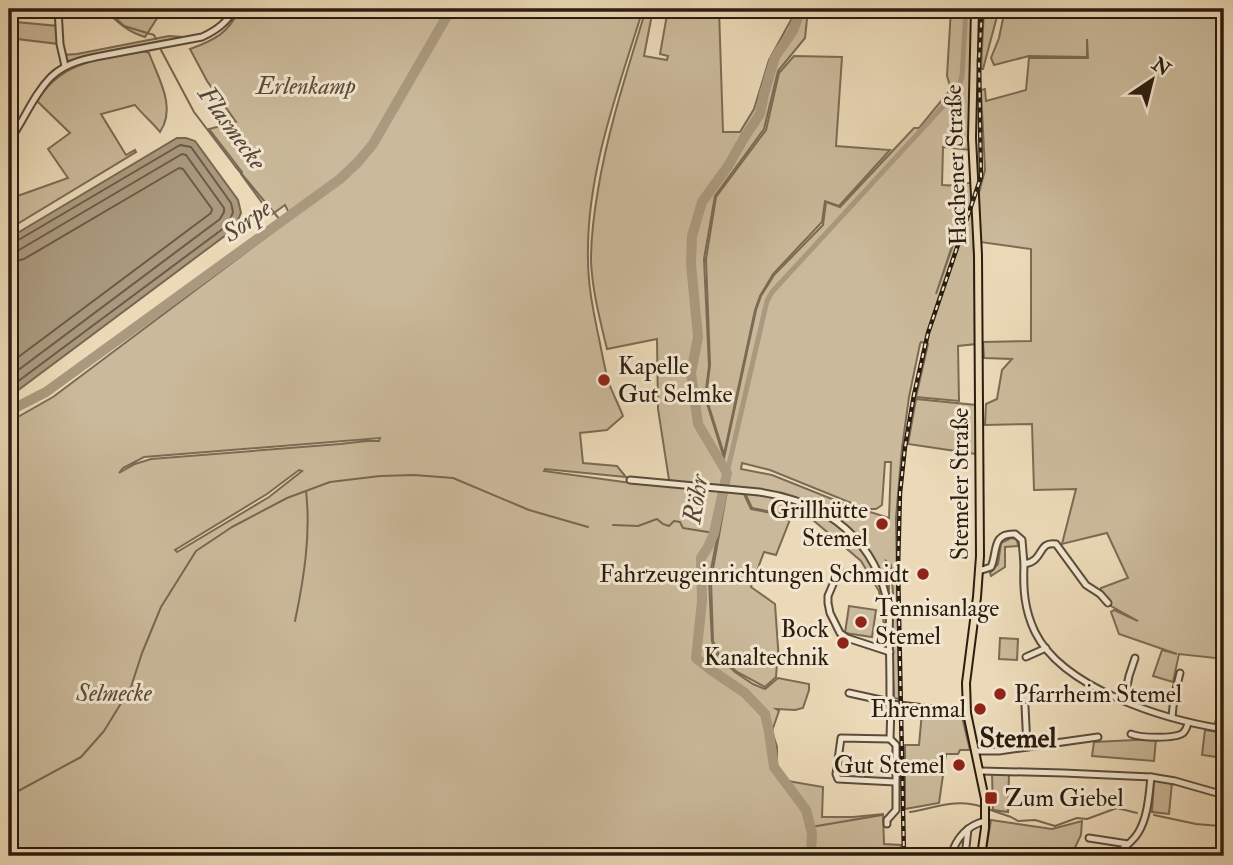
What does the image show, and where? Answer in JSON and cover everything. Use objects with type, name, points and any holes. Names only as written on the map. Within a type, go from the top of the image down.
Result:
[{"type":"main road","name":"Hachener Straße","points":[[975,9],[972,138],[979,319]]},
{"type":"main road","name":"Stemeler Straße","points":[[979,319],[979,571],[966,683],[967,713],[985,799],[981,856]]},
{"type":"street","points":[[58,9],[60,44],[65,66]]},
{"type":"street","points":[[9,141],[40,90],[52,75],[65,66],[202,37],[219,28],[234,9]]},
{"type":"street","points":[[630,480],[760,492],[791,499],[821,511],[848,530],[869,555],[880,578],[889,611],[890,739],[895,745],[896,810],[887,820],[887,824]]},
{"type":"street","points":[[979,571],[991,567],[998,540],[1008,534],[1015,534],[1022,540],[1026,606],[1036,634],[1062,666],[1089,684],[1124,701],[1188,723],[1221,728],[1219,722],[1224,714]]},
{"type":"street","points":[[1024,564],[1032,563],[1038,558],[1045,546],[1056,544],[1086,585],[1108,603]]},
{"type":"street","points":[[839,570],[828,596],[828,603],[830,614],[840,633],[847,638],[890,652]]},
{"type":"street","points":[[1026,657],[1046,648]]},
{"type":"street","points":[[1124,701],[1135,658]]},
{"type":"street","points":[[1172,717],[1180,673]]},
{"type":"street","points":[[849,693],[891,703],[967,713]]},
{"type":"street","points":[[1025,706],[1027,747]]},
{"type":"street","points":[[1131,734],[1139,737],[1178,735],[1186,730],[1188,723]]},
{"type":"street","points":[[975,751],[999,751],[1098,737]]},
{"type":"street","points":[[890,739],[841,738],[836,774],[838,779],[895,782]]},
{"type":"street","points":[[981,771],[1151,777],[1224,795]]},
{"type":"street","points":[[1113,856],[1139,833],[1151,777]]},
{"type":"street","points":[[951,856],[959,838],[968,829],[985,821]]},
{"type":"street","points":[[965,856],[968,829]]},
{"type":"street","points":[[1089,838],[1128,844]]},
{"type":"green space","points":[[9,9],[12,9],[16,22],[58,26],[59,44],[9,38]]},
{"type":"green space","points":[[103,9],[163,9],[145,37],[127,29]]},
{"type":"green space","name":"Erlenkamp","points":[[240,9],[450,9],[372,143],[356,162],[339,178],[289,213],[285,205],[271,215],[209,129],[236,122],[207,81],[190,49],[220,35]]},
{"type":"green space","points":[[453,9],[643,9],[605,132],[592,195],[589,227],[588,269],[593,306],[608,380],[623,416],[607,430],[580,433],[583,463],[617,466],[626,477],[544,471],[631,483],[726,491],[709,580],[712,641],[716,654],[735,672],[765,689],[778,678],[809,684],[803,708],[776,709],[779,711],[772,731],[777,747],[777,765],[788,781],[823,787],[822,817],[883,814],[884,844],[901,845],[900,856],[9,856],[9,422],[53,397],[341,181],[374,144]],"holes":[[[380,438],[379,441],[151,459],[119,473],[144,457]],[[299,470],[302,471],[269,497],[177,552],[175,550],[267,494]]]},
{"type":"green space","points":[[646,9],[653,9],[644,56],[667,60],[668,56],[660,54],[668,9],[719,9],[723,132],[740,132],[754,109],[769,60],[797,9],[808,9],[805,38],[778,71],[764,129],[715,196],[704,259],[709,366],[705,397],[724,458],[761,296],[774,275],[823,225],[826,202],[840,207],[914,128],[919,128],[951,89],[947,76],[951,9],[972,9],[970,150],[943,147],[942,185],[961,186],[964,210],[936,294],[965,210],[962,183],[971,183],[976,344],[958,346],[959,401],[916,397],[928,344],[920,344],[909,397],[896,518],[899,699],[894,698],[891,565],[886,561],[889,586],[886,638],[879,591],[861,561],[813,520],[752,508],[745,493],[669,480],[658,409],[657,339],[607,349],[593,282],[593,225],[607,144]],"holes":[[[885,462],[891,462],[889,518],[842,503],[772,475],[741,469],[742,463],[770,470],[866,509],[876,509],[882,505]]]},
{"type":"green space","points":[[984,9],[999,9],[981,69]]},
{"type":"green space","points":[[1005,9],[1224,9],[1224,659],[1179,654],[1173,682],[1153,676],[1162,650],[1177,654],[1119,634],[1111,612],[1114,610],[1138,621],[1111,606],[1100,593],[1101,588],[1128,578],[1107,533],[1062,544],[1076,489],[1034,490],[1032,424],[985,425],[986,404],[997,399],[1002,370],[1012,359],[984,358],[983,342],[1031,341],[1031,249],[980,242],[979,193],[985,170],[981,90],[985,89],[986,101],[1026,90],[1029,58],[1088,58],[1087,39],[1087,57],[1029,56],[994,65],[991,58],[999,38]]},
{"type":"green space","points":[[169,36],[183,37],[84,56],[71,61],[66,60],[63,55],[77,54]]},
{"type":"green space","points":[[144,51],[149,53],[164,92],[167,113],[160,132],[135,105],[101,114],[126,155],[135,150],[136,152],[9,229],[9,199],[68,178],[48,149],[70,133],[37,101],[47,87],[58,77],[84,64]]},
{"type":"green space","points":[[794,56],[842,57],[836,146],[890,150],[839,206],[825,201],[822,222],[773,274],[760,296],[724,454],[706,397],[710,365],[706,259],[716,197],[766,130],[779,73]]},
{"type":"green space","points":[[916,399],[976,405],[976,454],[908,444]]},
{"type":"green space","points":[[727,491],[744,494],[751,509],[791,517],[776,555],[764,552],[751,587],[775,604],[779,662],[776,677],[765,687],[737,672],[719,655],[713,641],[711,580]]},
{"type":"green space","points":[[1011,538],[1017,539],[1018,546],[1005,547],[1005,567],[991,576],[990,573],[998,564],[1001,543]]},
{"type":"green space","name":"Tennisanlage Stemel","points":[[849,606],[876,610],[872,637],[845,633]]},
{"type":"green space","points":[[1000,638],[1018,639],[1017,660],[999,659]]},
{"type":"green space","points":[[922,712],[962,717],[970,750],[946,754],[939,803],[905,809],[905,745],[919,745]]},
{"type":"green space","points":[[1205,730],[1224,733],[1224,758],[1202,755]]},
{"type":"green space","points":[[1156,739],[1154,761],[1092,756],[1094,742]]},
{"type":"green space","points":[[992,773],[1009,773],[1008,812],[993,810]]},
{"type":"green space","points":[[1154,780],[1172,782],[1169,814],[1152,812]]},
{"type":"green space","points":[[991,820],[1052,829],[1082,821],[1081,835],[1071,856],[985,856]]},
{"type":"water","points":[[177,138],[195,141],[238,200],[241,213],[234,229],[9,397],[9,238]]},
{"type":"waterway","name":"Flasmecke","points":[[106,9],[124,26],[154,35],[156,39]]},
{"type":"waterway","name":"Sorpe","points":[[9,411],[46,392],[340,179],[373,144],[451,9]]},
{"type":"waterway","name":"Röhr","points":[[801,9],[793,31],[775,57],[760,114],[702,202],[692,236],[691,264],[698,337],[691,373],[698,424],[727,473],[714,533],[701,558],[702,601],[696,658],[745,693],[765,714],[774,767],[806,810],[812,833],[811,856]]},
{"type":"waterway","points":[[727,473],[767,301],[772,292],[958,90],[962,76],[966,9]]},
{"type":"waterway","name":"Flasmecke","points":[[161,50],[194,112],[281,221]]},
{"type":"waterway","name":"Selmecke","points":[[9,796],[81,757],[104,731],[131,687],[161,607],[196,551],[232,527],[287,498],[330,482],[380,476],[453,478],[529,510],[588,527]]},
{"type":"waterway","points":[[295,621],[306,556],[306,491]]},
{"type":"waterway","name":"Selmecke","points":[[613,525],[638,526],[657,519],[669,526],[674,521],[680,522],[683,528],[714,533]]},
{"type":"waterway","points":[[910,812],[964,803],[982,807]]},
{"type":"waterway","points":[[988,809],[1018,821],[1035,820],[1055,826],[1077,818],[1087,819],[1117,808],[1137,813]]},
{"type":"waterway","points":[[811,827],[882,815]]},
{"type":"waterway","points":[[1154,815],[1220,826]]},
{"type":"waterway","points":[[1220,827],[1219,840],[1224,853]]},
{"type":"railway","points":[[904,856],[898,567],[900,493],[914,395],[928,333],[981,177],[979,61],[982,9]]},
{"type":"place","name":"Kapelle Gut Selmke","points":[[604,380]]},
{"type":"place","name":"Grillhütte Stemel","points":[[882,524]]},
{"type":"place","name":"Fahrzeugeinrichtungen Schmidt","points":[[923,574]]},
{"type":"place","name":"Tennisanlage Stemel","points":[[861,622]]},
{"type":"place","name":"Bock Kanaltechnik","points":[[843,643]]},
{"type":"place","name":"Pfarrheim Stemel","points":[[1000,694]]},
{"type":"place","name":"Ehrenmal","points":[[980,709]]},
{"type":"place","name":"Gut Stemel","points":[[959,765]]},
{"type":"place","name":"Zum Giebel","points":[[991,798]]},
{"type":"district","name":"Stemel","points":[[1018,738]]}]
